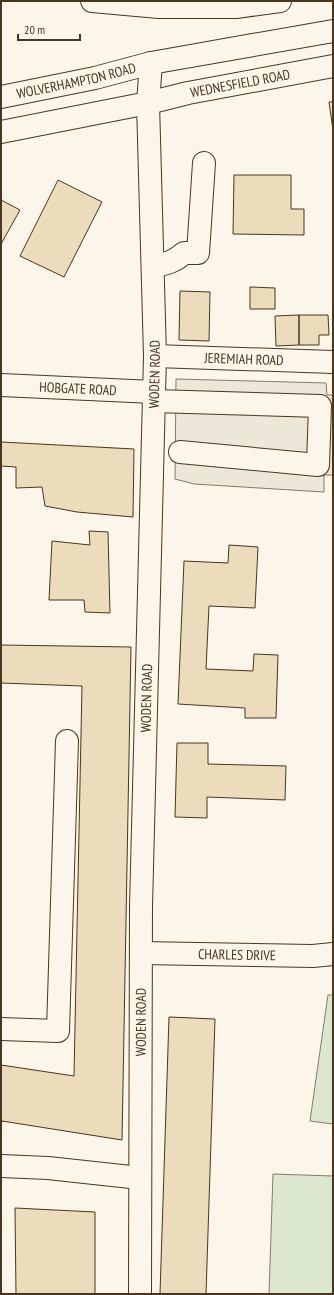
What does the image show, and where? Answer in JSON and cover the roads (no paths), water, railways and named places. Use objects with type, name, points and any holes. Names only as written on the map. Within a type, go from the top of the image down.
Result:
[{"type":"street","points":[[92,1],[159,8],[280,1]]},
{"type":"street","points":[[152,63],[333,31]]},
{"type":"street","name":"WOLVERHAMPTON ROAD","points":[[1,98],[95,78],[152,63]]},
{"type":"street","name":"WODEN ROAD","points":[[140,1294],[140,953],[155,356],[148,103],[152,63]]},
{"type":"street","name":"WEDNESFIELD ROAD","points":[[148,103],[188,93],[333,66]]},
{"type":"street","points":[[1,132],[148,103]]},
{"type":"street","points":[[152,266],[176,260],[184,253],[198,253],[204,163]]},
{"type":"street","name":"JEREMIAH ROAD","points":[[155,356],[333,362]]},
{"type":"street","name":"HOBGATE ROAD","points":[[1,385],[154,397],[320,406],[318,465],[180,452]]},
{"type":"street","points":[[1,1029],[58,1031],[67,741]]},
{"type":"street","name":"CHARLES DRIVE","points":[[140,953],[313,956],[333,954]]},
{"type":"street","points":[[1,1166],[48,1168],[140,1178]]}]
